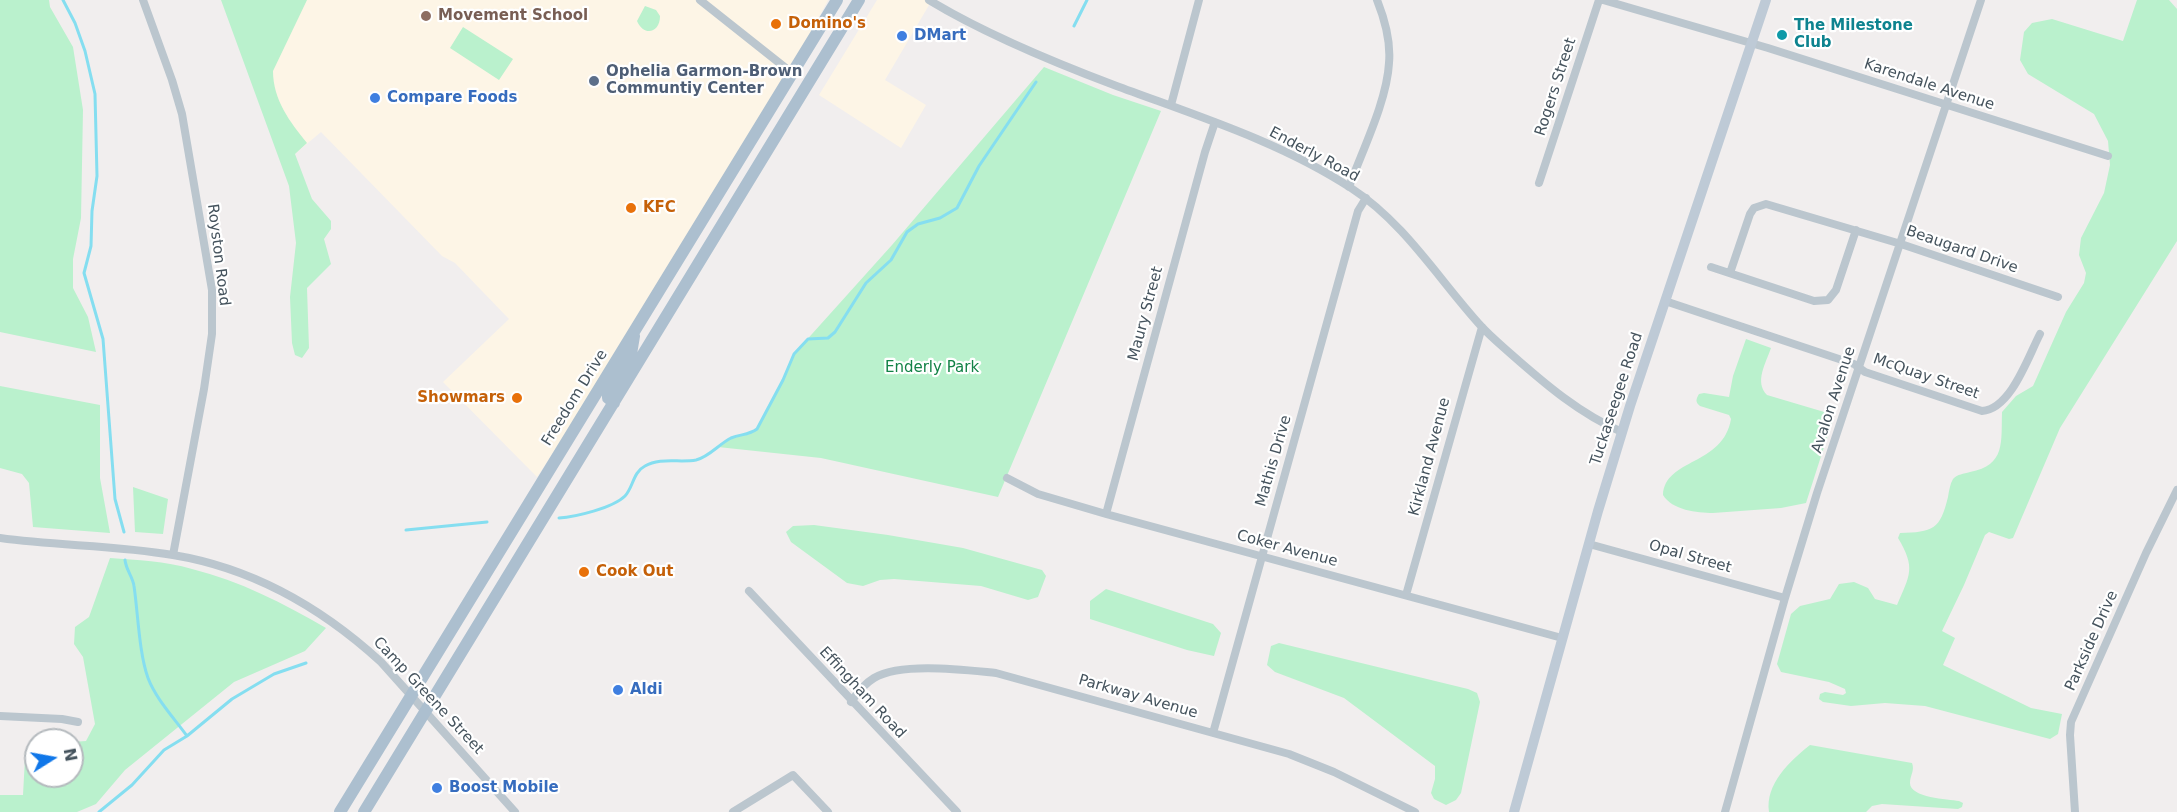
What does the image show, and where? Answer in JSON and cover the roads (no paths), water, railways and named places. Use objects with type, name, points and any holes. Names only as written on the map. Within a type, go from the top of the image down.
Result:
[{"type":"main road","name":"Freedom Drive","points":[[340,812],[837,0]]},
{"type":"main road","points":[[364,812],[859,0]]},
{"type":"main road","name":"Tuckaseegee Road","points":[[1514,812],[1622,432],[1766,0]]},
{"type":"main road","points":[[753,175],[761,147],[798,88],[792,73]]},
{"type":"main road","points":[[614,403],[608,398],[608,392],[631,354],[635,329]]},
{"type":"street","name":"Royston Road","points":[[143,0],[182,114],[212,290],[212,334],[174,555]]},
{"type":"street","points":[[700,0],[792,73]]},
{"type":"street","name":"Enderly Road","points":[[929,0],[967,23],[1113,84],[1215,122],[1286,153],[1349,187],[1366,198],[1407,238],[1482,327],[1534,375],[1568,402],[1622,432]]},
{"type":"street","points":[[1171,105],[1199,0]]},
{"type":"street","points":[[1349,187],[1378,109],[1389,64],[1388,34],[1377,0]]},
{"type":"street","name":"Rogers Street","points":[[1539,183],[1599,0]]},
{"type":"street","name":"Karendale Avenue","points":[[1603,0],[1752,43],[2108,156]]},
{"type":"street","name":"Avalon Avenue","points":[[1725,812],[1817,493],[1981,0]]},
{"type":"street","name":"Maury Street","points":[[1106,514],[1215,122]]},
{"type":"street","name":"Mathis Drive","points":[[1214,733],[1358,211],[1366,198]]},
{"type":"street","name":"Beaugard Drive","points":[[1730,273],[1750,214],[1759,205],[1774,205],[1901,244],[2058,297]]},
{"type":"street","points":[[1712,267],[1814,301],[1827,300],[1836,290],[1856,231]]},
{"type":"street","name":"McQuay Street","points":[[1665,301],[1854,364],[1865,372],[1982,411],[1991,410],[2001,404],[2009,394],[2040,334]]},
{"type":"street","name":"Kirkland Avenue","points":[[1406,595],[1482,327]]},
{"type":"street","name":"Coker Avenue","points":[[1006,478],[1038,494],[1106,514],[1562,638]]},
{"type":"street","name":"Parkside Drive","points":[[2074,812],[2071,722],[2146,553],[2177,490]]},
{"type":"street","name":"Camp Greene Street","points":[[0,538],[174,555],[235,571],[266,583],[307,605],[359,643],[392,674],[515,812]]},
{"type":"street","name":"Opal Street","points":[[1589,544],[1785,598]]},
{"type":"street","name":"Effingham Road","points":[[749,591],[957,812]]},
{"type":"street","name":"Parkway Avenue","points":[[851,702],[861,688],[881,675],[906,670],[952,668],[1017,677],[1312,762],[1414,812]]},
{"type":"street","points":[[0,716],[78,722]]},
{"type":"street","points":[[733,812],[793,776],[828,812]]},
{"type":"waterway","points":[[63,0],[75,23],[85,51],[95,94],[97,176],[92,211],[91,246],[84,273],[103,339],[115,499],[124,532]]},
{"type":"waterway","points":[[1074,26],[1087,0]]},
{"type":"waterway","points":[[559,518],[594,511],[619,500],[628,493],[638,472],[651,463],[696,460],[731,438],[757,429],[794,354],[808,339],[828,338],[835,332],[866,283],[891,260],[907,232],[918,224],[940,218],[957,208],[979,166],[1036,82]]},
{"type":"waterway","points":[[406,530],[487,522]]},
{"type":"waterway","points":[[125,560],[133,583],[148,678],[160,701],[187,736]]},
{"type":"waterway","points":[[99,812],[132,785],[164,750],[187,736],[232,699],[274,674],[306,663]]},
{"type":"place","name":"Movement School","points":[[426,16]]},
{"type":"place","name":"Domino's","points":[[776,24]]},
{"type":"place","name":"The Milestone Club","points":[[1782,35]]},
{"type":"place","name":"DMart","points":[[902,36]]},
{"type":"place","name":"Ophelia Garmon-Brown Communtiy Center","points":[[594,81]]},
{"type":"place","name":"Compare Foods","points":[[375,98]]},
{"type":"place","name":"KFC","points":[[631,208]]},
{"type":"place","name":"Showmars","points":[[517,398]]},
{"type":"place","name":"Cook Out","points":[[584,572]]},
{"type":"place","name":"Aldi","points":[[618,690]]},
{"type":"place","name":"Boost Mobile","points":[[437,788]]},
{"type":"park label","name":"Enderly Park","points":[[932,368]]}]
